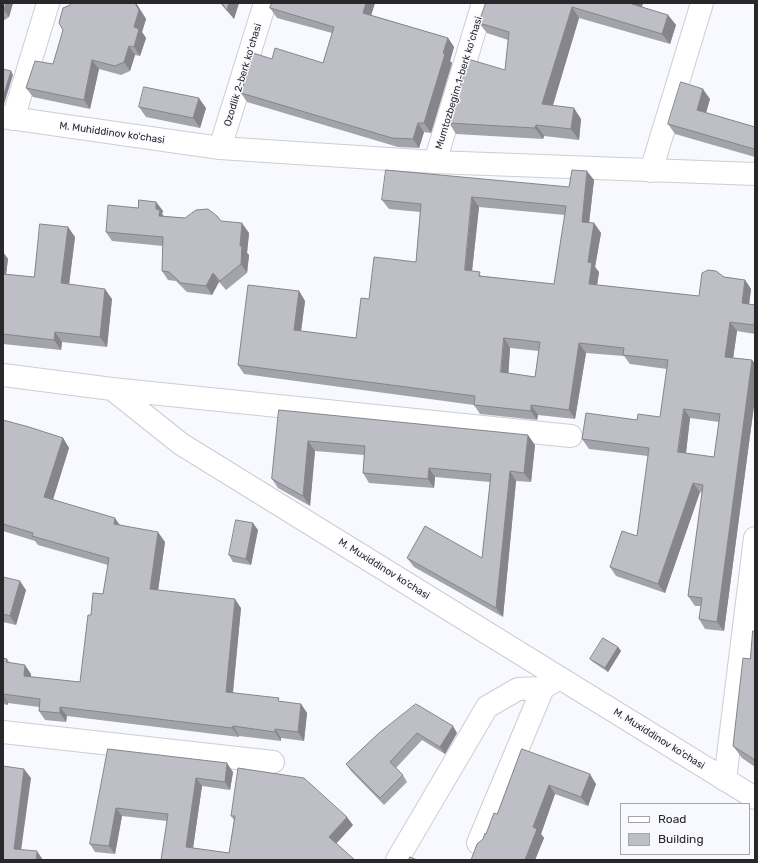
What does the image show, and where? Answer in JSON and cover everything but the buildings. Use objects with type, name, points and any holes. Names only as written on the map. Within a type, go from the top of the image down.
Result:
[{"type":"street","points":[[8,118],[48,3]]},
{"type":"street","name":"Ozodlik 2-berk koʻchasi","points":[[220,148],[265,3]]},
{"type":"street","name":"Mumtozbegim 1-berk koʻchasi","points":[[435,162],[483,3]]},
{"type":"street","points":[[651,171],[702,3]]},
{"type":"street","name":"M. Muhiddinov ko'chasi","points":[[8,118],[220,148],[435,162],[755,174]]},
{"type":"street","name":"M. Muxiddinov ko'chasi","points":[[3,374],[112,390],[181,444],[551,683],[755,798]]},
{"type":"street","points":[[112,390],[571,436]]},
{"type":"street","points":[[725,780],[755,538]]},
{"type":"street","points":[[478,843],[551,683]]},
{"type":"street","points":[[397,860],[488,707],[518,690],[551,683]]},
{"type":"street","points":[[3,732],[273,762]]}]
